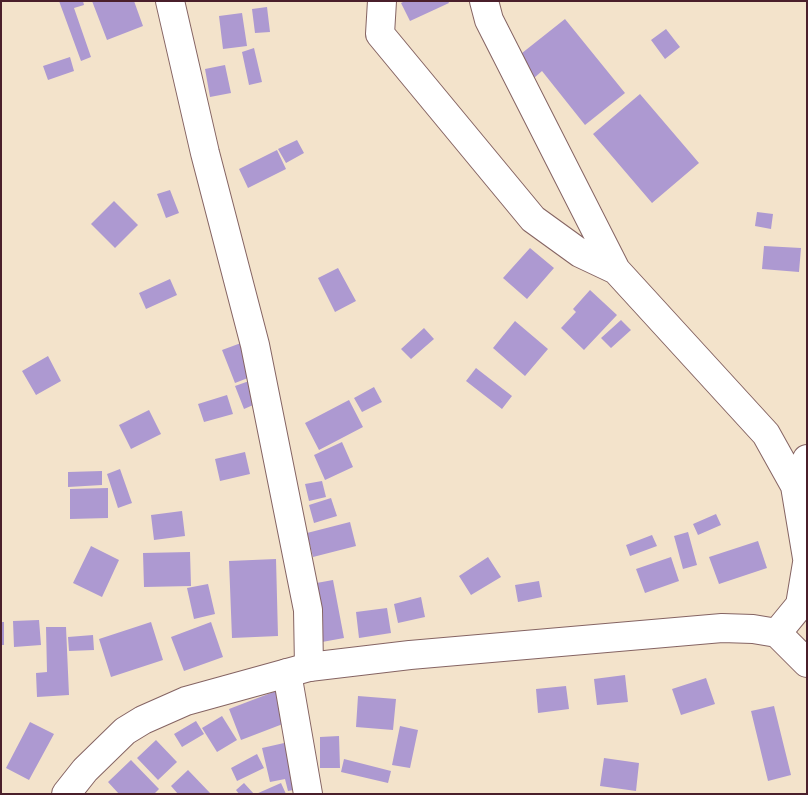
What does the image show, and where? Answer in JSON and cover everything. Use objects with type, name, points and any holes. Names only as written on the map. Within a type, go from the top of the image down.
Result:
[{"type":"street","points":[[170,1],[205,153],[255,345],[308,610],[298,670],[308,794]]},
{"type":"street","points":[[382,1],[380,34],[533,219],[580,254],[616,270]]},
{"type":"street","points":[[484,1],[489,20],[616,270],[766,434],[795,486],[807,558]]},
{"type":"street","points":[[795,486],[807,459]]},
{"type":"street","points":[[777,632],[800,605],[807,563]]},
{"type":"street","points":[[66,794],[85,770],[125,731],[144,720],[186,701],[298,670],[410,655],[722,628],[743,628],[777,632],[807,663]]},
{"type":"building","points":[[59,1],[83,1],[84,5],[74,8],[91,57],[81,61]]},
{"type":"building","points":[[92,1],[134,1],[143,26],[107,40]]},
{"type":"building","points":[[405,1],[448,1],[449,3],[410,21],[401,3]]},
{"type":"building","points":[[267,7],[270,32],[255,33],[252,9]]},
{"type":"building","points":[[242,13],[247,46],[223,49],[219,16]]},
{"type":"building","points":[[565,19],[625,93],[585,125],[542,71],[534,78],[517,57]]},
{"type":"building","points":[[666,29],[680,47],[665,59],[651,40]]},
{"type":"building","points":[[254,48],[262,82],[249,85],[242,52]]},
{"type":"building","points":[[70,57],[74,71],[48,80],[43,66]]},
{"type":"building","points":[[225,65],[231,93],[210,97],[205,69]]},
{"type":"building","points":[[640,94],[699,163],[652,203],[593,134]]},
{"type":"building","points":[[297,140],[304,153],[286,163],[278,149]]},
{"type":"building","points":[[277,150],[286,169],[248,188],[239,169]]},
{"type":"building","points":[[170,190],[179,213],[166,218],[157,194]]},
{"type":"building","points":[[114,201],[138,225],[115,248],[91,224]]},
{"type":"building","points":[[757,212],[773,214],[771,229],[755,226]]},
{"type":"building","points":[[764,246],[801,248],[799,272],[762,269]]},
{"type":"building","points":[[530,248],[554,268],[527,299],[503,278]]},
{"type":"building","points":[[338,268],[356,301],[335,312],[318,278]]},
{"type":"building","points":[[170,279],[177,295],[146,309],[139,293]]},
{"type":"building","points":[[590,290],[617,315],[584,350],[561,328],[576,312],[573,309]]},
{"type":"building","points":[[621,320],[631,330],[611,348],[601,338]]},
{"type":"building","points":[[515,321],[548,349],[525,376],[493,348]]},
{"type":"building","points":[[424,328],[434,339],[411,359],[401,349]]},
{"type":"building","points":[[241,343],[253,376],[235,383],[222,350]]},
{"type":"building","points":[[48,356],[61,381],[36,395],[22,371]]},
{"type":"building","points":[[476,368],[512,396],[502,409],[466,381]]},
{"type":"building","points":[[252,380],[260,402],[244,409],[235,386]]},
{"type":"building","points":[[374,387],[382,402],[362,412],[354,398]]},
{"type":"building","points":[[227,395],[233,414],[204,422],[198,404]]},
{"type":"building","points":[[349,400],[363,427],[319,450],[305,423]]},
{"type":"building","points":[[149,410],[161,434],[131,449],[119,425]]},
{"type":"building","points":[[342,442],[353,467],[325,480],[314,455]]},
{"type":"building","points":[[245,452],[250,474],[220,481],[215,459]]},
{"type":"building","points":[[120,469],[132,503],[118,508],[107,474]]},
{"type":"building","points":[[102,471],[102,485],[68,487],[68,472]]},
{"type":"building","points":[[322,481],[326,497],[309,501],[305,484]]},
{"type":"building","points":[[108,488],[108,518],[70,519],[70,489]]},
{"type":"building","points":[[331,498],[337,516],[314,523],[309,505]]},
{"type":"building","points":[[182,511],[185,536],[154,540],[151,515]]},
{"type":"building","points":[[716,514],[721,525],[698,535],[693,524]]},
{"type":"building","points":[[350,522],[356,546],[313,557],[307,533]]},
{"type":"building","points":[[688,532],[697,565],[683,569],[674,536]]},
{"type":"building","points":[[652,535],[657,546],[630,556],[626,545]]},
{"type":"building","points":[[758,541],[767,568],[719,584],[709,557]]},
{"type":"building","points":[[91,546],[119,560],[102,597],[73,583]]},
{"type":"building","points":[[190,552],[191,586],[144,587],[143,553]]},
{"type":"building","points":[[488,557],[501,577],[471,595],[459,576]]},
{"type":"building","points":[[671,557],[679,581],[645,593],[636,569]]},
{"type":"building","points":[[276,559],[278,636],[232,638],[229,561]]},
{"type":"building","points":[[333,580],[344,638],[322,642],[311,584]]},
{"type":"building","points":[[539,581],[542,597],[518,602],[515,585]]},
{"type":"building","points":[[208,584],[215,614],[194,619],[187,588]]},
{"type":"building","points":[[421,597],[425,617],[398,623],[394,604]]},
{"type":"building","points":[[387,608],[391,633],[359,638],[356,612]]},
{"type":"building","points":[[39,620],[41,645],[14,647],[13,621]]},
{"type":"building","points":[[1,622],[4,622],[4,645],[1,645]]},
{"type":"building","points":[[151,622],[163,660],[111,677],[99,639]]},
{"type":"building","points":[[211,622],[223,657],[184,671],[171,637]]},
{"type":"building","points":[[46,627],[66,627],[69,695],[37,697],[36,673],[47,672]]},
{"type":"building","points":[[93,635],[94,650],[69,651],[68,637]]},
{"type":"building","points":[[625,675],[628,702],[597,705],[594,679]]},
{"type":"building","points":[[706,678],[715,704],[681,715],[672,689]]},
{"type":"building","points":[[566,686],[569,709],[538,713],[536,689]]},
{"type":"building","points":[[276,691],[288,722],[241,740],[229,709]]},
{"type":"building","points":[[358,696],[396,699],[393,730],[356,727]]},
{"type":"building","points":[[774,706],[791,775],[768,781],[751,711]]},
{"type":"building","points":[[222,716],[237,740],[217,752],[202,728]]},
{"type":"building","points":[[196,721],[204,734],[182,747],[174,734]]},
{"type":"building","points":[[30,722],[54,734],[29,780],[6,768]]},
{"type":"building","points":[[400,726],[418,730],[410,768],[392,765]]},
{"type":"building","points":[[339,736],[340,768],[320,768],[320,737]]},
{"type":"building","points":[[156,740],[177,762],[158,780],[137,758]]},
{"type":"building","points":[[293,741],[304,788],[288,791],[285,779],[270,782],[262,748]]},
{"type":"building","points":[[257,754],[264,768],[237,781],[231,768]]},
{"type":"building","points":[[604,758],[639,763],[636,791],[600,786]]},
{"type":"building","points":[[344,759],[391,771],[388,783],[341,772]]},
{"type":"building","points":[[131,760],[159,789],[154,794],[119,794],[108,782]]},
{"type":"building","points":[[188,770],[211,794],[178,794],[171,786]]},
{"type":"building","points":[[244,783],[254,794],[239,794],[236,790]]},
{"type":"building","points":[[281,783],[286,794],[256,794]]}]
